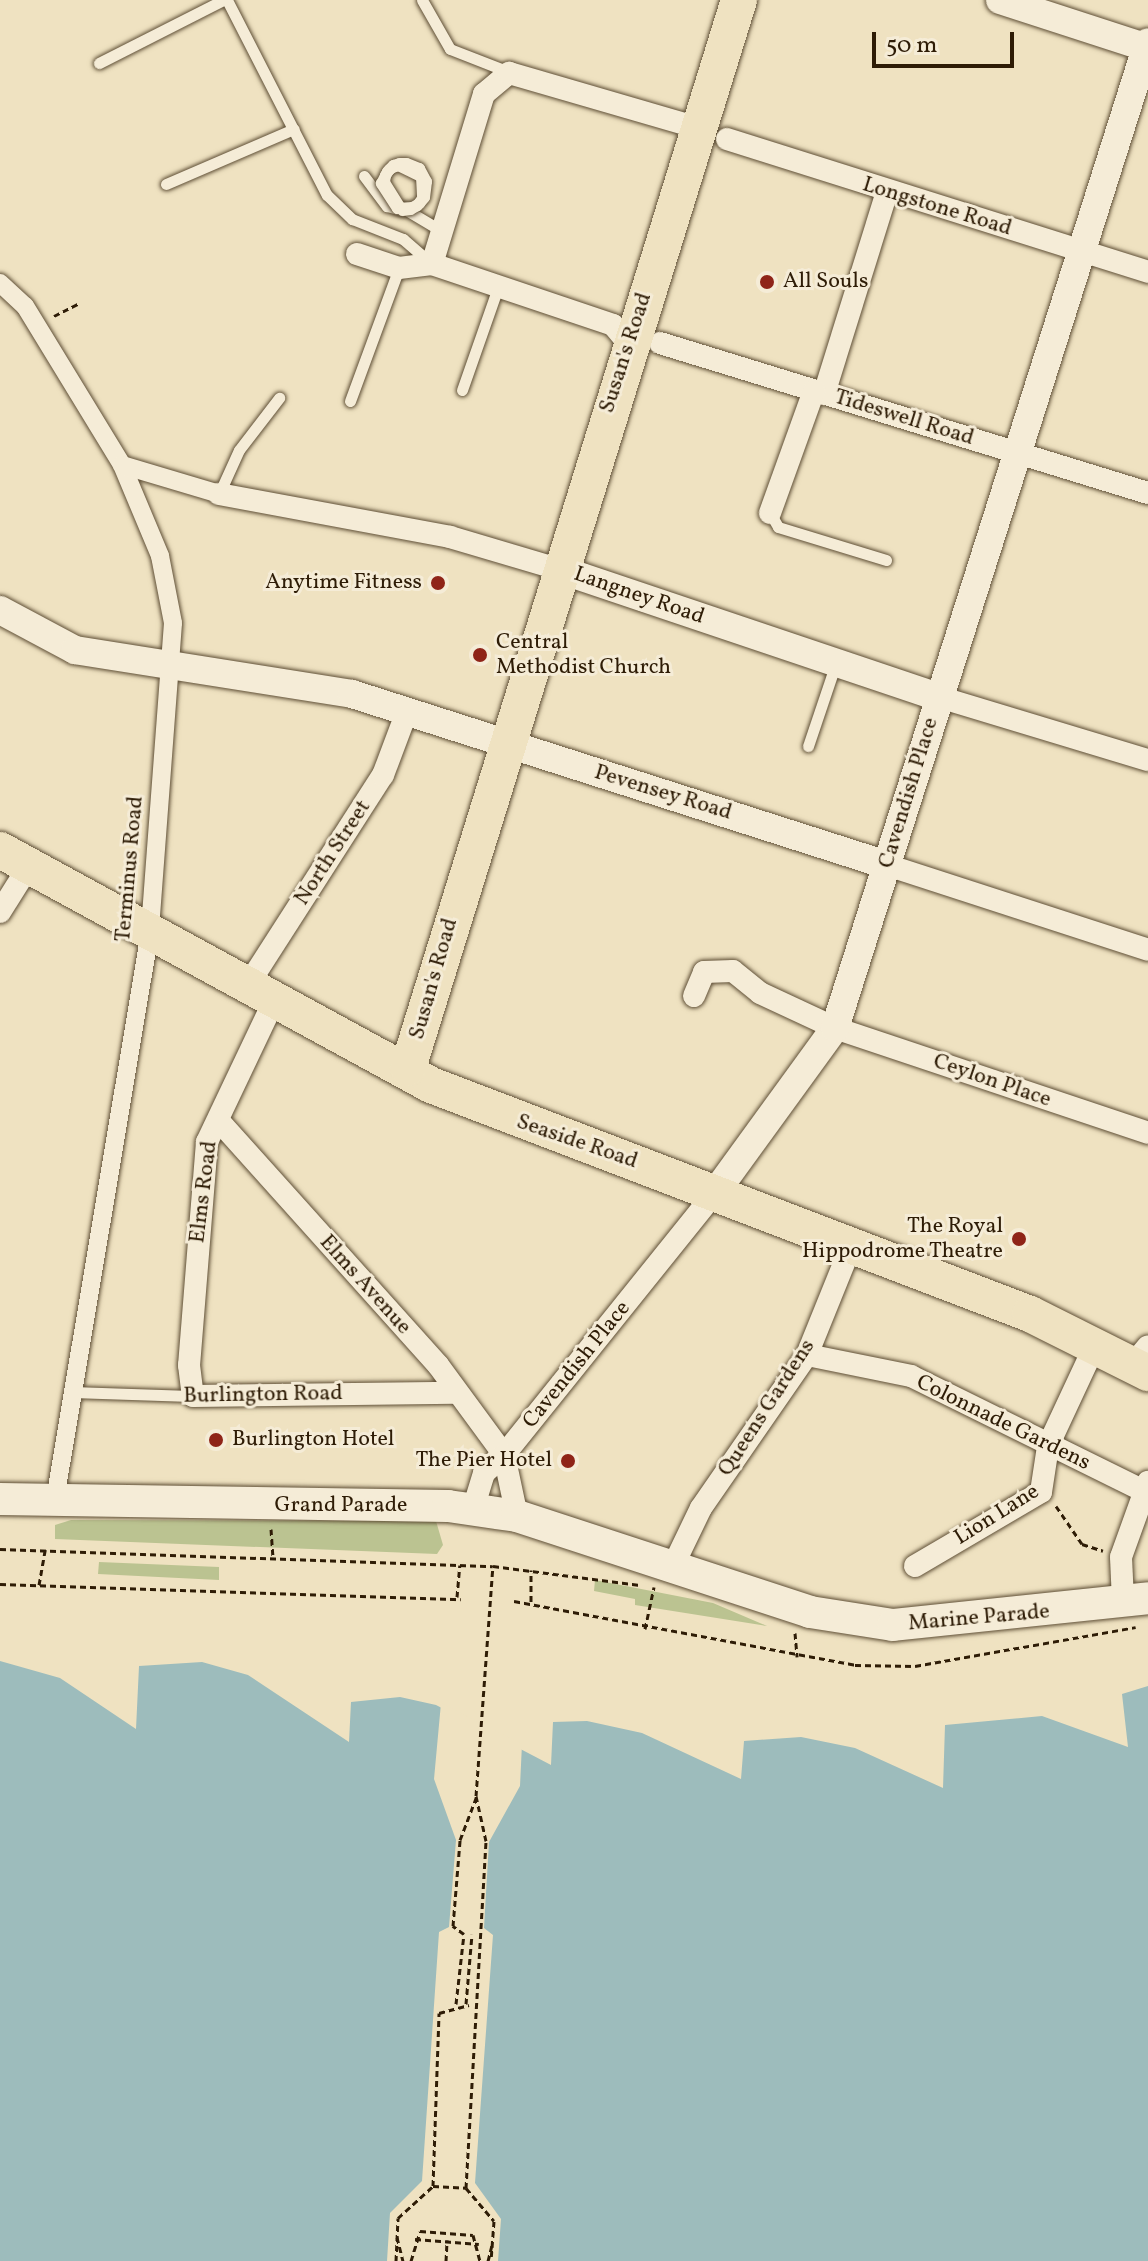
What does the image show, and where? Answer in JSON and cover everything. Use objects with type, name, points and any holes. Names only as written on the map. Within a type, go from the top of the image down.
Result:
[{"type":"main road","name":"Susan's Road","points":[[408,1068],[508,747],[516,708],[558,569],[644,344],[713,134],[739,0]]},
{"type":"main road","name":"Seaside Road","points":[[14,858],[260,996],[527,1127],[715,1193],[1095,1345],[1143,1361]]},
{"type":"main road","name":"Grand Parade","points":[[0,1499],[473,1509],[517,1516],[665,1580]]},
{"type":"main road","name":"Marine Parade","points":[[665,1580],[810,1612],[893,1625],[1136,1600]]},
{"type":"street","points":[[1000,0],[1147,46]]},
{"type":"street","name":"Cavendish Place","points":[[473,1509],[484,1473],[504,1455],[715,1193],[835,1028],[1147,46]]},
{"type":"street","name":"Longstone Road","points":[[509,73],[522,71],[887,192],[1148,272]]},
{"type":"street","points":[[432,264],[484,94],[509,73]]},
{"type":"street","points":[[770,513],[819,392],[887,192]]},
{"type":"street","name":"Tideswell Road","points":[[357,254],[399,268],[432,264],[497,290],[613,325],[644,344],[819,392],[1148,493]]},
{"type":"street","name":"Terminus Road","points":[[0,283],[37,325],[122,465],[160,556],[173,623],[150,932],[70,1392],[55,1500]]},
{"type":"street","name":"Langney Road","points":[[122,465],[219,494],[450,537],[558,569],[939,697],[1148,760]]},
{"type":"street","name":"Pevensey Road","points":[[0,610],[75,650],[171,670],[306,683],[407,711],[508,747],[1148,950]]},
{"type":"street","points":[[459,727],[488,726],[516,708]]},
{"type":"street","name":"North Street","points":[[260,996],[383,775],[407,711]]},
{"type":"street","points":[[0,912],[14,858]]},
{"type":"street","name":"Ceylon Place","points":[[694,996],[704,972],[716,966],[835,1028],[1148,1133]]},
{"type":"street","name":"Elms Road","points":[[193,1396],[205,1151],[219,1121],[260,996]]},
{"type":"street","name":"Elms Avenue","points":[[219,1121],[455,1393],[504,1455]]},
{"type":"street","name":"Queens Gardens","points":[[665,1580],[701,1508],[807,1355],[851,1246]]},
{"type":"street","name":"Lion Lane","points":[[915,1566],[1041,1492],[1048,1446],[1095,1345]]},
{"type":"street","name":"Colonnade Gardens","points":[[807,1355],[911,1376],[1048,1446],[1147,1489]]},
{"type":"street","name":"Burlington Road","points":[[193,1396],[277,1389],[455,1393]]},
{"type":"street","points":[[504,1455],[517,1516]]},
{"type":"street","points":[[1136,1600],[1121,1557],[1141,1522],[1147,1489]]},
{"type":"lane","points":[[99,63],[225,0],[327,195],[352,219],[403,239],[432,264]]},
{"type":"lane","points":[[422,0],[438,31],[463,59],[509,73]]},
{"type":"lane","points":[[166,184],[294,129]]},
{"type":"lane","points":[[364,176],[387,206],[402,210],[410,209],[417,205],[422,198],[421,176],[403,165],[392,167],[387,171],[383,176],[381,190],[390,204],[397,208],[412,207],[419,203],[424,197],[426,189],[419,168],[399,163],[393,165],[389,169],[385,175],[387,196],[399,206],[440,230]]},
{"type":"lane","points":[[350,401],[399,268]]},
{"type":"lane","points":[[462,390],[497,290]]},
{"type":"lane","points":[[219,494],[239,450],[279,398]]},
{"type":"lane","points":[[770,513],[778,527],[886,560]]},
{"type":"lane","points":[[808,746],[836,663]]},
{"type":"lane","name":"Burlington Road","points":[[70,1392],[193,1396]]},
{"type":"path","points":[[37,325],[80,303]]},
{"type":"path","points":[[1041,1492],[1082,1544],[1121,1557]]},
{"type":"path","points":[[271,1525],[273,1558]]},
{"type":"path","points":[[0,1549],[493,1566],[665,1580],[645,1629]]},
{"type":"path","points":[[39,1585],[45,1550]]},
{"type":"path","points":[[0,1584],[459,1599],[460,1565]]},
{"type":"path","points":[[475,1934],[464,1934],[453,1926],[460,1840],[476,1796],[493,1566]]},
{"type":"path","points":[[531,1570],[531,1602]]},
{"type":"path","points":[[514,1601],[583,1614]]},
{"type":"path","points":[[785,1627],[795,1632],[797,1657]]},
{"type":"path","points":[[476,1796],[486,1841],[468,2005],[478,2018],[466,2188],[494,2221],[489,2261]]},
{"type":"path","points":[[456,2004],[464,1934]]},
{"type":"path","points":[[396,2261],[398,2218],[433,2186],[439,2013],[456,2004],[468,2005]]},
{"type":"path","points":[[433,2186],[466,2188]]},
{"type":"path","points":[[411,2261],[413,2239],[420,2231],[460,2234],[479,2244]]},
{"type":"path","points":[[397,2237],[403,2261]]},
{"type":"path","points":[[413,2239],[479,2244]]},
{"type":"path","points":[[446,2261],[447,2240]]},
{"type":"path","points":[[479,2244],[480,2261]]},
{"type":"green space","points":[[71,1520],[436,1521],[443,1545],[437,1554],[55,1539],[55,1525]]},
{"type":"green space","points":[[99,1562],[219,1567],[219,1580],[98,1574]]},
{"type":"green space","points":[[595,1580],[713,1603],[767,1626],[635,1605],[635,1599],[594,1591]]},
{"type":"water","points":[[0,1661],[60,1678],[136,1729],[139,1666],[202,1662],[248,1675],[349,1742],[351,1702],[400,1697],[436,1705],[551,1765],[553,1722],[587,1721],[642,1733],[741,1779],[744,1741],[801,1737],[855,1748],[943,1788],[945,1725],[1042,1716],[1128,1747],[1122,1694],[1148,1686],[1148,2261],[0,2261]]},
{"type":"pier","points":[[441,1703],[522,1744],[520,1786],[489,1842],[484,1928],[493,1935],[475,2183],[501,2219],[498,2261],[387,2261],[390,2213],[422,2181],[439,1932],[449,1927],[456,1840],[434,1779]]},
{"type":"place","name":"All Souls","points":[[767,282]]},
{"type":"place","name":"Anytime Fitness","points":[[438,583]]},
{"type":"place","name":"Central Methodist Church","points":[[480,655]]},
{"type":"place","name":"The Royal Hippodrome Theatre","points":[[1019,1239]]},
{"type":"place","name":"Burlington Hotel","points":[[216,1440]]},
{"type":"place","name":"The Pier Hotel","points":[[568,1461]]}]
